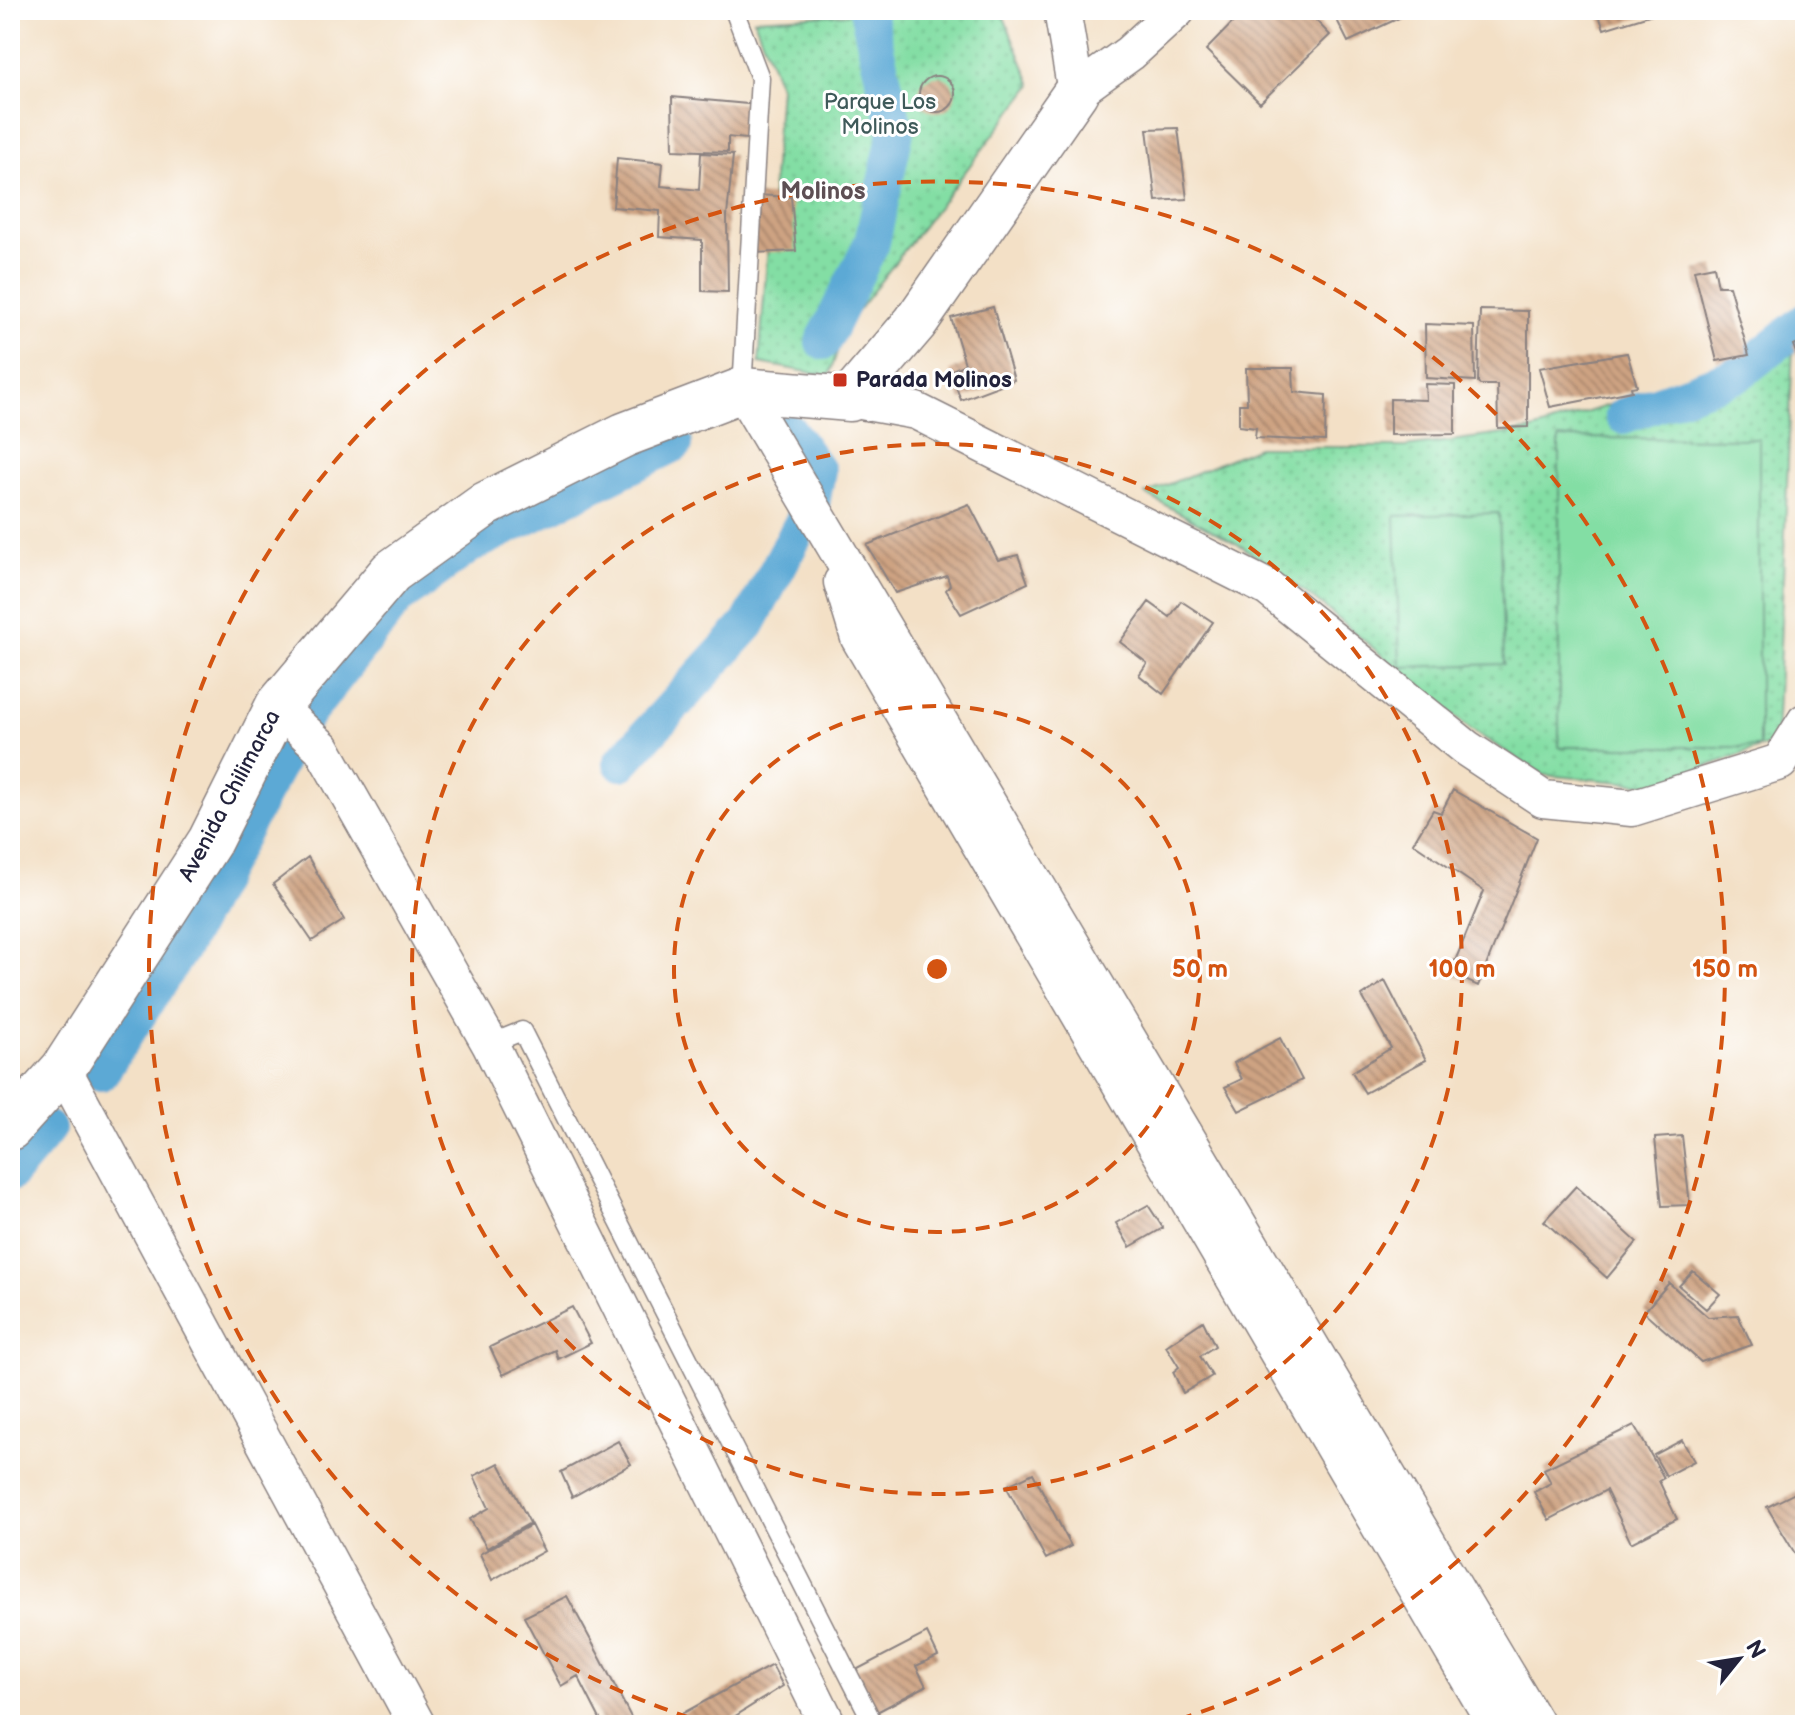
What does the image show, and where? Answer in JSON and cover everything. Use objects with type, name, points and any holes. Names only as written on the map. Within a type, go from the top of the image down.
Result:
[{"type":"street","points":[[1062,10],[1076,92]]},
{"type":"street","points":[[850,399],[915,323],[1076,92],[1130,53],[1177,10]]},
{"type":"street","name":"Avenida Chilimarca","points":[[10,1128],[63,1069],[210,841],[277,707],[391,572],[486,504],[624,435],[742,390],[850,399]]},
{"type":"street","points":[[742,390],[824,523],[1536,1725]]},
{"type":"street","points":[[850,399],[916,411],[1268,588],[1466,748],[1543,799],[1632,808],[1780,762],[1805,722]]},
{"type":"street","points":[[824,523],[859,638],[1496,1725]]},
{"type":"street","points":[[277,707],[322,748],[490,1044],[828,1725]]},
{"type":"street","points":[[63,1069],[417,1725]]},
{"type":"lane","points":[[734,10],[760,78],[742,390]]},
{"type":"lane","points":[[490,1044],[522,1031],[874,1725]]},
{"type":"green space","name":"Parque Los Molinos","points":[[925,10],[1001,10],[1032,85],[846,326],[829,376],[759,363],[780,87],[754,19]]},
{"type":"green space","points":[[1793,345],[1776,742],[1654,785],[1544,775],[1470,729],[1318,602],[1243,547],[1145,494],[1258,447],[1405,447],[1533,430]]},
{"type":"green space","points":[[1559,438],[1759,439],[1759,747],[1559,747]]},
{"type":"green space","points":[[1499,513],[1504,664],[1400,667],[1395,516]]},
{"type":"building","points":[[1245,10],[1306,10],[1330,35],[1260,103],[1206,50]]},
{"type":"building","points":[[1332,10],[1416,10],[1348,42]]},
{"type":"building","points":[[1597,10],[1662,10],[1662,11],[1604,29]]},
{"type":"building","points":[[937,76],[950,81],[955,94],[950,107],[937,112],[924,107],[919,94],[924,81]]},
{"type":"building","points":[[672,97],[758,105],[756,140],[728,137],[728,152],[673,150]]},
{"type":"building","points":[[1178,128],[1187,199],[1156,201],[1147,129]]},
{"type":"building","points":[[701,153],[733,155],[727,216],[728,292],[702,291],[702,240],[659,237],[660,211],[613,207],[617,158],[663,163],[661,186],[699,190]]},
{"type":"building","points":[[756,195],[791,197],[796,251],[754,253]]},
{"type":"building","points":[[1714,266],[1718,286],[1729,286],[1749,355],[1717,361],[1694,270]]},
{"type":"building","points":[[993,307],[1014,380],[961,400],[950,371],[965,364],[951,318]]},
{"type":"building","points":[[1480,310],[1528,311],[1528,427],[1498,428],[1497,385],[1480,385],[1478,382]]},
{"type":"building","points":[[1425,324],[1474,326],[1475,381],[1426,378]]},
{"type":"building","points":[[1805,341],[1805,374],[1793,345]]},
{"type":"building","points":[[1627,353],[1637,386],[1631,387],[1632,391],[1550,407],[1539,368]]},
{"type":"building","points":[[1246,368],[1293,368],[1294,392],[1326,395],[1325,441],[1255,438],[1256,428],[1239,426],[1239,404],[1247,404]]},
{"type":"building","points":[[1425,384],[1455,385],[1455,434],[1390,435],[1390,399],[1426,400]]},
{"type":"building","points":[[969,504],[998,560],[1018,555],[1028,583],[961,614],[946,590],[950,585],[947,576],[895,593],[867,545]]},
{"type":"building","points":[[1181,601],[1213,622],[1163,694],[1139,675],[1147,663],[1120,642],[1149,602],[1170,617]]},
{"type":"building","points":[[1453,790],[1537,838],[1478,986],[1450,973],[1484,891],[1413,843],[1433,810],[1441,813]]},
{"type":"building","points":[[308,857],[344,920],[312,941],[273,884]]},
{"type":"building","points":[[1385,981],[1426,1060],[1365,1093],[1352,1072],[1391,1048],[1362,996]]},
{"type":"building","points":[[1280,1038],[1302,1080],[1239,1111],[1225,1087],[1242,1079],[1234,1063]]},
{"type":"building","points":[[1682,1136],[1690,1205],[1662,1206],[1655,1138]]},
{"type":"building","points":[[1576,1186],[1637,1242],[1607,1278],[1544,1221]]},
{"type":"building","points":[[1148,1205],[1163,1228],[1130,1247],[1116,1223]]},
{"type":"building","points":[[1693,1271],[1720,1294],[1706,1309],[1679,1286]]},
{"type":"building","points":[[1669,1283],[1708,1317],[1738,1315],[1752,1345],[1701,1362],[1644,1312]]},
{"type":"building","points":[[572,1307],[591,1343],[558,1359],[555,1350],[503,1375],[490,1347]]},
{"type":"building","points":[[1203,1321],[1215,1346],[1200,1356],[1212,1376],[1183,1393],[1173,1372],[1179,1367],[1166,1346]]},
{"type":"building","points":[[1634,1425],[1664,1478],[1659,1481],[1677,1519],[1631,1543],[1606,1490],[1549,1520],[1534,1492],[1551,1483],[1544,1469]]},
{"type":"building","points":[[1682,1440],[1694,1461],[1666,1476],[1654,1455]]},
{"type":"building","points":[[618,1441],[631,1464],[572,1497],[561,1472]]},
{"type":"building","points":[[499,1463],[530,1523],[487,1548],[470,1519],[489,1508],[474,1476]]},
{"type":"building","points":[[1033,1473],[1071,1546],[1046,1559],[1006,1486]]},
{"type":"building","points":[[1805,1488],[1805,1570],[1767,1507]]},
{"type":"building","points":[[531,1525],[544,1551],[492,1580],[480,1554]]},
{"type":"building","points":[[567,1596],[635,1725],[603,1725],[578,1676],[561,1686],[524,1617]]},
{"type":"building","points":[[927,1633],[938,1656],[916,1666],[926,1686],[875,1713],[856,1670]]},
{"type":"building","points":[[772,1665],[783,1686],[721,1725],[661,1725]]},
{"type":"waterway","points":[[823,342],[872,242],[896,132],[867,10]]},
{"type":"waterway","points":[[1623,416],[1737,375],[1805,321]]},
{"type":"waterway","points":[[621,763],[748,624],[812,504],[818,471],[790,432]]},
{"type":"waterway","points":[[101,1073],[184,944],[298,726],[397,599],[469,546],[675,444]]},
{"type":"waterway","points":[[10,1174],[48,1129]]},
{"type":"place","name":"Parada Molinos","points":[[840,380]]},
{"type":"district","name":"Molinos","points":[[823,191]]}]
